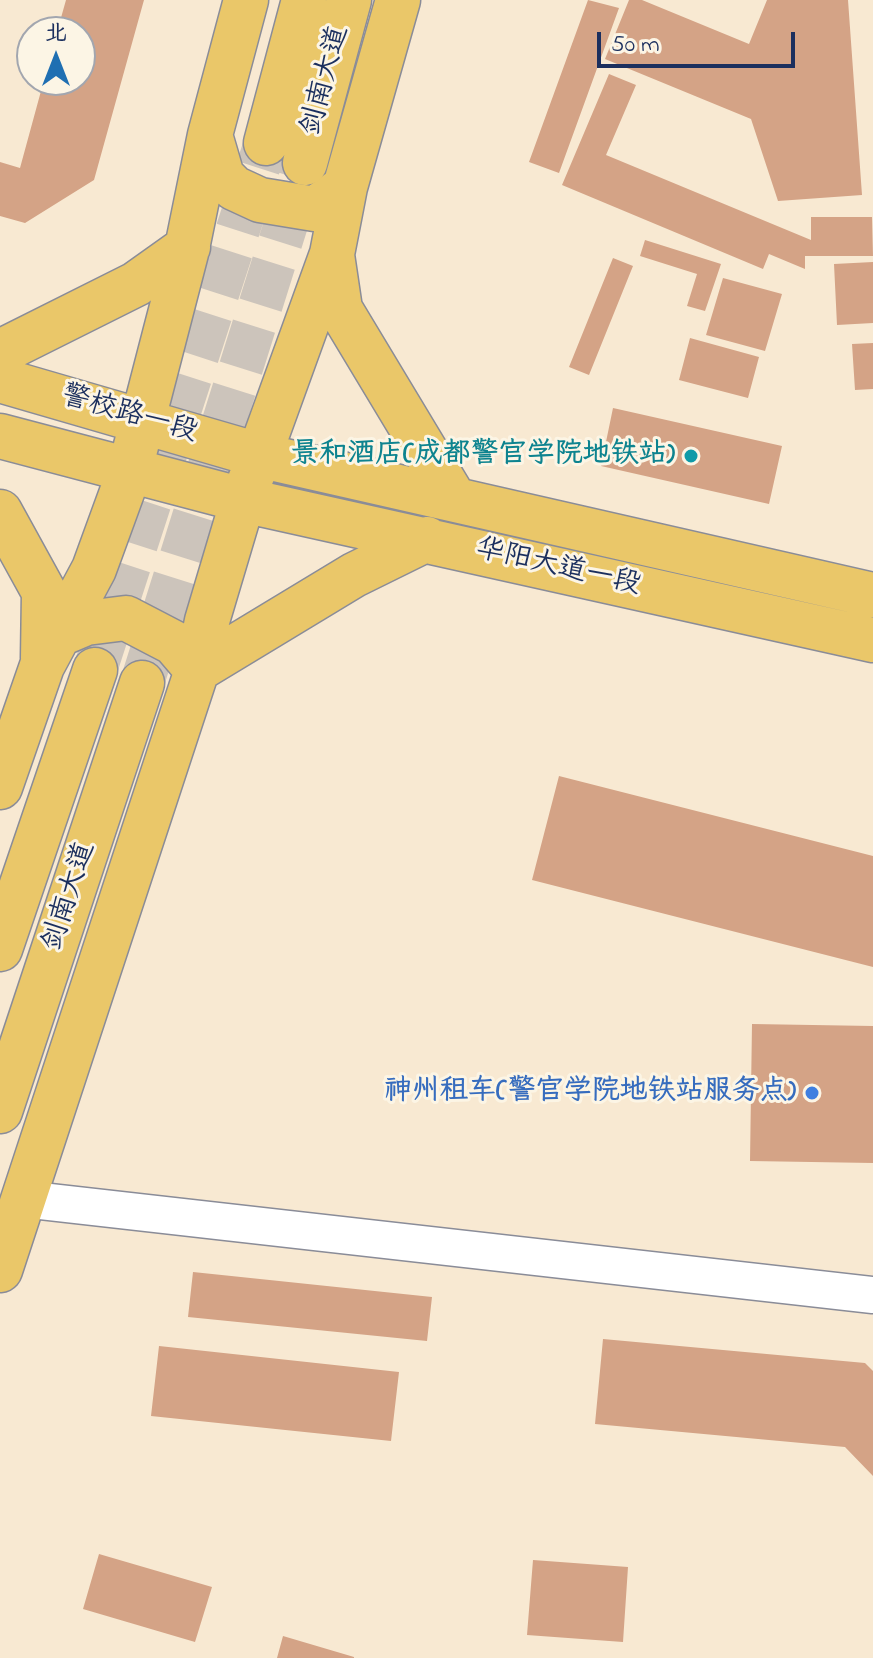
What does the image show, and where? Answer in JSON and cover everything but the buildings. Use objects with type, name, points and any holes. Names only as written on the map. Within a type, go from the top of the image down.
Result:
[{"type":"main road","points":[[0,787],[51,650],[94,569],[129,473],[188,247],[210,135],[246,0]]},
{"type":"main road","name":"剑南大道","points":[[266,143],[304,0]]},
{"type":"main road","name":"剑南大道","points":[[305,163],[349,0]]},
{"type":"main road","points":[[0,1270],[197,670],[207,621],[243,500],[332,254],[345,187],[398,0]]},
{"type":"main road","points":[[210,135],[222,176],[234,188],[260,200],[315,209],[345,187]]},
{"type":"main road","points":[[0,352],[136,284],[188,247]]},
{"type":"main road","points":[[332,254],[340,309],[455,500]]},
{"type":"main road","name":"警校路一段","points":[[0,380],[145,419],[258,455]]},
{"type":"main road","name":"警校路一段","points":[[0,436],[129,473],[243,500]]},
{"type":"main road","name":"华阳大道一段","points":[[258,455],[873,595]]},
{"type":"main road","name":"华阳大道一段","points":[[243,500],[873,640]]},
{"type":"main road","points":[[0,512],[44,592],[51,650]]},
{"type":"main road","points":[[197,670],[342,582],[427,539]]},
{"type":"main road","points":[[51,650],[86,623],[126,618],[174,643],[197,670]]},
{"type":"main road","name":"剑南大道","points":[[0,949],[95,670]]},
{"type":"main road","name":"剑南大道","points":[[0,1111],[142,683]]},
{"type":"street","points":[[23,1199],[873,1295]]},
{"type":"tunnel","points":[[95,670],[266,143]]},
{"type":"tunnel","points":[[142,683],[303,170]]},
{"type":"place","name":"景和酒店(成都警官学院地铁站)","points":[[691,456]]},
{"type":"place","name":"神州租车(警官学院地铁站服务点)","points":[[812,1093]]}]
